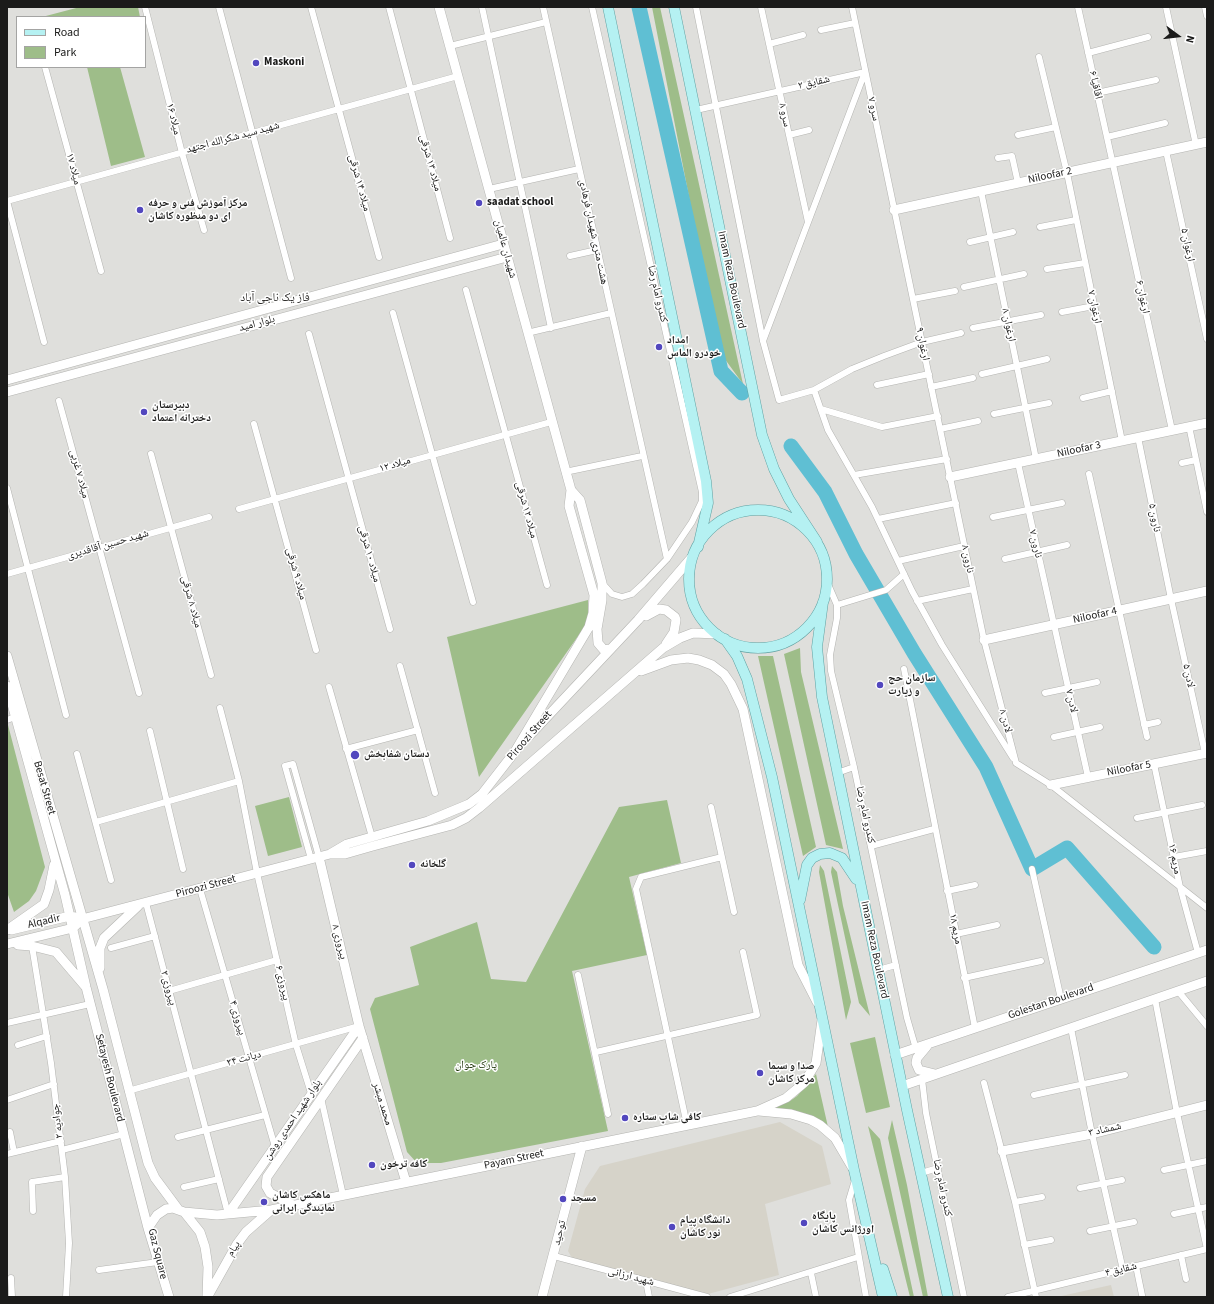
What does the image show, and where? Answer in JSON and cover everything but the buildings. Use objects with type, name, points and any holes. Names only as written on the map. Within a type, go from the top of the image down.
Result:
[{"type":"main road","name":"شهیدان عالمیان","points":[[439,7],[551,422],[571,490]]},
{"type":"main road","points":[[608,7],[670,330],[706,481],[707,510],[698,547]]},
{"type":"main road","name":"Imam Reza Boulevard","points":[[674,7],[762,436],[774,469],[789,499],[817,542]]},
{"type":"main road","name":"Niloofar 2","points":[[894,210],[1207,142]]},
{"type":"main road","name":"بلوار امید","points":[[7,380],[503,244]]},
{"type":"main road","name":"بلوار امید","points":[[7,392],[507,257]]},
{"type":"main road","points":[[197,328],[200,340]]},
{"type":"main road","points":[[151,341],[154,352]]},
{"type":"main road","name":"Niloofar 3","points":[[950,477],[1207,423]]},
{"type":"main road","points":[[571,490],[580,500],[602,583],[602,600],[597,637],[601,648],[605,650],[610,649]]},
{"type":"main road","points":[[514,753],[589,627],[593,613],[594,594],[569,506],[571,490]]},
{"type":"main road","points":[[763,510],[784,515],[803,526],[817,542],[826,568],[827,582],[823,602],[809,626],[799,635],[787,642],[760,648],[746,647],[732,643],[709,628],[694,606],[690,593],[689,579],[692,557],[706,534],[722,520],[742,512],[763,510]]},
{"type":"main road","name":"Piroozi Street","points":[[330,854],[341,846],[428,821],[470,804],[482,794],[514,753],[638,620],[692,557]]},
{"type":"main road","name":"Niloofar 4","points":[[984,640],[1207,591]]},
{"type":"main road","name":"Imam Reza Boulevard","points":[[823,602],[818,632],[818,666],[837,772],[895,1055],[948,1297]]},
{"type":"main road","points":[[638,620],[659,609],[671,613],[676,620],[676,626],[674,632],[663,648]]},
{"type":"main road","name":"Piroozi Street","points":[[82,919],[330,854],[344,854],[452,825],[466,818],[663,648],[680,638],[694,633],[721,636]]},
{"type":"main road","points":[[721,636],[737,656],[747,678],[772,777],[822,1019],[883,1297]]},
{"type":"main road","name":"Besat Street","points":[[7,656],[82,919]]},
{"type":"main road","points":[[636,672],[672,660],[688,658],[712,665],[724,674],[731,684],[743,709],[798,965],[820,1008]]},
{"type":"main road","name":"Besat Street","points":[[7,686],[11,718],[54,859],[73,928]]},
{"type":"main road","points":[[753,752],[772,777]]},
{"type":"main road","name":"Niloofar 5","points":[[1051,785],[1206,753]]},
{"type":"main road","points":[[799,905],[807,865],[812,858],[820,854],[830,853],[842,858],[861,888]]},
{"type":"main road","name":"پیروزی ۸","points":[[315,858],[360,1026]]},
{"type":"main road","points":[[7,930],[44,904],[52,876],[54,859]]},
{"type":"main road","points":[[103,989],[99,959],[100,948],[104,938],[143,904]]},
{"type":"main road","name":"Alqadir","points":[[7,930],[70,916],[82,919]]},
{"type":"main road","points":[[7,944],[73,928],[82,919]]},
{"type":"main road","name":"Setayesh Boulevard","points":[[82,919],[103,989],[128,1091],[148,1163],[155,1178],[181,1211]]},
{"type":"main road","name":"Setayesh Boulevard","points":[[73,928],[90,1004],[148,1228]]},
{"type":"main road","points":[[7,944],[32,946],[56,952],[86,987]]},
{"type":"main road","name":"Golestan Boulevard","points":[[895,1055],[1207,950]]},
{"type":"main road","points":[[902,1086],[1207,981]]},
{"type":"main road","points":[[757,1111],[786,1098],[804,1083],[816,1063],[822,1019]]},
{"type":"main road","name":"محمد مبشر","points":[[360,1026],[406,1182]]},
{"type":"main road","name":"بلوار شهید احمدی روشن","points":[[293,1205],[267,1190],[267,1177],[301,1119],[311,1093],[360,1026]]},
{"type":"main road","name":"بلوار شهید احمدی روشن","points":[[228,1214],[275,1147],[321,1098],[363,1038]]},
{"type":"main road","points":[[928,1045],[919,1054],[916,1064],[919,1070],[937,1074]]},
{"type":"main road","points":[[104,1058],[119,1054]]},
{"type":"main road","name":"شمشاد ۳","points":[[1002,1151],[1092,1134],[1207,1106]]},
{"type":"main road","points":[[757,1111],[791,1114],[812,1120],[820,1125],[835,1138],[855,1173]]},
{"type":"main road","name":"Payam Street","points":[[228,1214],[271,1210],[757,1111]]},
{"type":"main road","name":"توحید","points":[[542,1297],[582,1146]]},
{"type":"main road","name":"Gaz Square","points":[[169,1297],[148,1228],[153,1218],[166,1209],[228,1214]]},
{"type":"main road","name":"پیام","points":[[208,1297],[237,1244],[246,1232],[271,1210]]},
{"type":"main road","points":[[181,1211],[200,1232],[205,1247],[209,1277],[208,1297]]},
{"type":"main road","points":[[866,1222],[892,1297]]},
{"type":"main road","points":[[937,1246],[940,1297]]},
{"type":"street","name":"میلاد ۱۶","points":[[145,7],[182,153],[204,230]]},
{"type":"street","points":[[219,7],[292,278]]},
{"type":"street","name":"میلاد ۱۴ شرقی","points":[[311,7],[380,257]]},
{"type":"street","name":"میلاد ۱۳ شرقی","points":[[389,7],[450,238]]},
{"type":"street","points":[[482,7],[551,328]]},
{"type":"street","name":"هشت متری شهیدان فرهادی","points":[[543,7],[642,456],[667,559]]},
{"type":"street","name":"کندرو امام رضا","points":[[592,7],[670,330],[702,492],[699,509],[667,559],[644,584],[627,597],[612,594],[602,583]]},
{"type":"street","points":[[696,7],[763,341],[779,400],[814,390],[852,369],[922,342],[961,333]]},
{"type":"street","name":"سرو ۸","points":[[760,7],[808,222]]},
{"type":"street","name":"سرو ۷","points":[[852,7],[894,210]]},
{"type":"street","points":[[1078,8],[1086,7]]},
{"type":"street","points":[[1166,7],[1196,145]]},
{"type":"street","points":[[1205,7],[1207,16]]},
{"type":"street","name":"اقاقیا ۶","points":[[1078,8],[1113,163]]},
{"type":"street","points":[[450,46],[546,22]]},
{"type":"street","points":[[821,30],[855,23]]},
{"type":"street","points":[[769,44],[803,35]]},
{"type":"street","points":[[1088,53],[1148,37]]},
{"type":"street","name":"ارغوان ۷","points":[[1039,57],[1066,173],[1122,441]]},
{"type":"street","name":"میلاد ۱۷","points":[[45,68],[101,271]]},
{"type":"street","points":[[763,341],[865,72]]},
{"type":"street","name":"شقایق ۲","points":[[696,110],[865,72]]},
{"type":"street","name":"شهید سید شکرالله اجتهد","points":[[7,201],[458,76]]},
{"type":"street","points":[[1097,93],[1156,80]]},
{"type":"street","points":[[1107,137],[1165,123]]},
{"type":"street","points":[[1018,135],[1056,127]]},
{"type":"street","points":[[789,135],[809,130]]},
{"type":"street","name":"ارغوان ۵","points":[[1166,151],[1207,339]]},
{"type":"street","points":[[998,158],[1012,156],[1018,183]]},
{"type":"street","name":"ارغوان ۶","points":[[1113,163],[1172,430]]},
{"type":"street","points":[[489,189],[579,169]]},
{"type":"street","name":"ارغوان ۸","points":[[981,191],[1036,459]]},
{"type":"street","points":[[7,201],[44,342]]},
{"type":"street","name":"ارغوان ۹","points":[[894,210],[950,477]]},
{"type":"street","points":[[1040,227],[1076,220]]},
{"type":"street","points":[[970,242],[1013,232]]},
{"type":"street","points":[[570,256],[597,250]]},
{"type":"street","points":[[1046,269],[1085,263]]},
{"type":"street","points":[[964,287],[1024,274]]},
{"type":"street","name":"میلاد ۱۲ شرقی","points":[[466,290],[547,585]]},
{"type":"street","points":[[913,299],[954,291]]},
{"type":"street","points":[[1062,312],[1094,306]]},
{"type":"street","points":[[393,313],[473,602]]},
{"type":"street","points":[[527,333],[611,313]]},
{"type":"street","points":[[973,328],[1041,315]]},
{"type":"street","name":"میلاد ۱۰ شرقی","points":[[309,334],[390,629]]},
{"type":"street","points":[[982,374],[1047,359]]},
{"type":"street","points":[[877,385],[928,374]]},
{"type":"street","points":[[931,387],[973,378]]},
{"type":"street","points":[[814,390],[828,430],[878,519],[917,601],[942,645],[1016,763],[1051,785],[1207,908]]},
{"type":"street","points":[[1083,398],[1112,391]]},
{"type":"street","name":"میلاد ۷ غربی","points":[[59,401],[139,694]]},
{"type":"street","points":[[994,414],[1049,403]]},
{"type":"street","points":[[821,410],[882,427],[938,416]]},
{"type":"street","points":[[940,429],[978,421]]},
{"type":"street","name":"میلاد ۱۲","points":[[239,509],[551,422]]},
{"type":"street","name":"میلاد ۹ شرقی","points":[[254,424],[316,650]]},
{"type":"street","points":[[1189,426],[1207,512]]},
{"type":"street","name":"نارون ۵","points":[[1138,437],[1171,599]]},
{"type":"street","name":"میلاد ۸ شرقی","points":[[151,454],[212,675]]},
{"type":"street","points":[[565,472],[642,456]]},
{"type":"street","points":[[854,476],[947,459]]},
{"type":"street","points":[[1182,463],[1196,460]]},
{"type":"street","name":"نارون ۷","points":[[1018,463],[1054,625]]},
{"type":"street","points":[[1089,474],[1147,737]]},
{"type":"street","name":"نارون ۸","points":[[950,477],[984,640]]},
{"type":"street","points":[[7,488],[29,567],[66,715]]},
{"type":"street","points":[[878,519],[956,503]]},
{"type":"street","points":[[993,517],[1062,503]]},
{"type":"street","name":"شهید حسین آقاقدیری","points":[[7,574],[209,517]]},
{"type":"street","points":[[1005,559],[1067,545]]},
{"type":"street","points":[[898,561],[964,546]]},
{"type":"street","points":[[837,605],[886,590],[904,574]]},
{"type":"street","name":"کندرو امام رضا","points":[[827,582],[837,605],[837,618],[830,655],[831,671],[854,767],[896,965],[916,1049]]},
{"type":"street","points":[[917,601],[973,589]]},
{"type":"street","name":"لادن ۵","points":[[1171,599],[1206,753]]},
{"type":"street","name":"لادن ۷","points":[[1054,625],[1088,777]]},
{"type":"street","name":"لادن ۸","points":[[984,640],[1016,763]]},
{"type":"street","points":[[400,666],[435,793]]},
{"type":"street","name":"مریم ۱۸","points":[[904,669],[934,829],[975,1028]]},
{"type":"street","points":[[1045,693],[1097,682]]},
{"type":"street","points":[[329,687],[372,837]]},
{"type":"street","name":"پیروزی ۶","points":[[220,708],[239,780],[257,873],[296,1045],[311,1093]]},
{"type":"street","points":[[1144,726],[1158,722]]},
{"type":"street","points":[[1054,737],[1100,727]]},
{"type":"street","points":[[346,749],[418,730]]},
{"type":"street","points":[[150,732],[183,869]]},
{"type":"street","points":[[78,754],[110,880]]},
{"type":"street","points":[[293,764],[315,858],[285,766],[293,764]]},
{"type":"street","name":"مریم ۱۶","points":[[1154,764],[1180,887],[1198,953]]},
{"type":"street","points":[[837,772],[854,767]]},
{"type":"street","points":[[96,822],[239,780]]},
{"type":"street","points":[[1137,818],[1202,805]]},
{"type":"street","points":[[711,807],[734,912]]},
{"type":"street","points":[[871,846],[934,829]]},
{"type":"street","points":[[1174,857],[1207,851]]},
{"type":"street","points":[[687,1125],[669,1036],[636,889],[641,877],[722,857]]},
{"type":"street","points":[[1032,869],[1061,999]]},
{"type":"street","points":[[947,891],[975,885]]},
{"type":"street","name":"پیروزی ۴","points":[[200,889],[275,1147]]},
{"type":"street","name":"پیروزی ۲","points":[[143,904],[155,936],[228,1214]]},
{"type":"street","points":[[956,934],[997,925]]},
{"type":"street","points":[[111,948],[155,936]]},
{"type":"street","name":"جوادیه ۲","points":[[32,946],[54,1084],[65,1177],[69,1243],[66,1297]]},
{"type":"street","points":[[596,1052],[757,1016],[743,952]]},
{"type":"street","points":[[169,991],[277,960]]},
{"type":"street","points":[[964,978],[1041,961]]},
{"type":"street","points":[[878,970],[896,965]]},
{"type":"street","points":[[578,975],[596,1052],[608,1114]]},
{"type":"street","points":[[1178,991],[1207,1026]]},
{"type":"street","points":[[1155,999],[1176,1113],[1207,1249]]},
{"type":"street","points":[[7,1023],[90,1004]]},
{"type":"street","name":"دیانت ۲۴","points":[[128,1091],[360,1026]]},
{"type":"street","points":[[1071,1028],[1092,1134],[1123,1270]]},
{"type":"street","points":[[18,1045],[47,1036]]},
{"type":"street","points":[[1034,1095],[1083,1086],[1125,1075]]},
{"type":"street","name":"کندرو امام رضا","points":[[922,1079],[926,1113],[964,1297]]},
{"type":"street","points":[[984,1083],[1015,1202],[1036,1294]]},
{"type":"street","points":[[7,1100],[54,1084]]},
{"type":"street","points":[[321,1098],[343,1195]]},
{"type":"street","points":[[178,1137],[265,1115]]},
{"type":"street","points":[[10,1132],[14,1152]]},
{"type":"street","points":[[62,1150],[124,1134]]},
{"type":"street","points":[[7,1154],[61,1141]]},
{"type":"street","points":[[1164,1170],[1207,1161]]},
{"type":"street","points":[[921,1173],[938,1168]]},
{"type":"street","points":[[855,1173],[849,1200],[866,1297]]},
{"type":"street","points":[[33,1211],[32,1182],[65,1177]]},
{"type":"street","points":[[184,1187],[219,1179]]},
{"type":"street","points":[[1080,1188],[1122,1180]]},
{"type":"street","points":[[1015,1202],[1042,1197]]},
{"type":"street","points":[[1174,1214],[1207,1207]]},
{"type":"street","points":[[1090,1231],[1134,1222]]},
{"type":"street","points":[[1024,1245],[1051,1240]]},
{"type":"street","name":"شقایق ۴","points":[[1008,1297],[1036,1294],[1136,1266],[1207,1249]]},
{"type":"street","points":[[1181,1255],[1186,1279]]},
{"type":"street","name":"شهید ارزانی","points":[[554,1256],[707,1297]]},
{"type":"street","points":[[730,1297],[767,1284],[858,1257]]},
{"type":"street","points":[[99,1270],[158,1262]]},
{"type":"street","points":[[1136,1266],[1142,1295]]},
{"type":"street","points":[[811,1272],[816,1297]]},
{"type":"street","points":[[11,1278],[12,1297]]},
{"type":"street","points":[[646,1281],[649,1297]]},
{"type":"shaded area","name":"دانشگاه پیام نور کاشان","points":[[780,1122],[822,1146],[831,1184],[765,1204],[779,1275],[708,1294],[572,1258],[568,1251],[585,1189],[600,1166]]},
{"type":"shaded area","points":[[1111,1285],[1114,1297],[1057,1297]]},
{"type":"green space","points":[[80,7],[138,7],[140,16],[46,16]]},
{"type":"green space","points":[[652,7],[660,7],[743,384],[719,351]]},
{"type":"green space","points":[[87,68],[120,68],[145,157],[111,166]]},
{"type":"green space","points":[[588,600],[588,622],[479,777],[447,637]]},
{"type":"green space","points":[[800,648],[801,672],[843,849],[826,845],[784,654]]},
{"type":"green space","points":[[758,656],[773,656],[816,847],[803,856]]},
{"type":"green space","points":[[8,725],[45,867],[36,891],[29,901],[14,912],[7,892]]},
{"type":"green space","points":[[289,797],[302,847],[268,856],[255,806]]},
{"type":"green space","name":"پارک جوان","points":[[667,800],[681,863],[629,877],[647,955],[572,971],[608,1131],[441,1163],[417,1163],[407,1152],[370,1009],[375,998],[419,985],[410,947],[477,922],[491,979],[526,982],[619,807]]},
{"type":"green space","points":[[820,865],[824,871],[851,1002],[846,1020],[819,872]]},
{"type":"green space","points":[[832,866],[837,872],[843,906],[870,1016],[859,1003],[831,872]]},
{"type":"green space","points":[[875,1037],[890,1107],[866,1113],[850,1043]]},
{"type":"green space","points":[[816,1074],[828,1127],[769,1109],[790,1101],[797,1096]]},
{"type":"green space","points":[[892,1120],[907,1185],[928,1297],[923,1297],[888,1138]]},
{"type":"green space","points":[[868,1126],[880,1139],[914,1297],[910,1297]]},
{"type":"waterway","points":[[639,7],[721,371],[742,393]]},
{"type":"waterway","points":[[791,446],[825,492],[856,554],[914,653],[986,767],[1032,869],[1067,848],[1154,947]]},
{"type":"place","name":"Maskoni","points":[[256,63]]},
{"type":"place","name":"saadat school","points":[[479,203]]},
{"type":"place","name":"مرکز آموزش فنی و حرفه ای دو منظوره کاشان","points":[[140,210]]},
{"type":"place","name":"امداد خودرو الماس","points":[[659,347]]},
{"type":"place","name":"دبیرستان دخترانه اعتماد","points":[[144,412]]},
{"type":"place","name":"سازمان حج و زیارت","points":[[880,685]]},
{"type":"place","name":"دستان شفابخش","points":[[355,755]]},
{"type":"place","name":"گلخانه","points":[[412,865]]},
{"type":"place","name":"صدا و سیما مرکز کاشان","points":[[760,1073]]},
{"type":"place","name":"کافی شاپ ستاره","points":[[625,1118]]},
{"type":"place","name":"کافه ترخون","points":[[372,1165]]},
{"type":"place","name":"مسجد","points":[[563,1199]]},
{"type":"place","name":"ماهکس کاشان نمایندگی ایرانی","points":[[264,1202]]},
{"type":"place","name":"پایگاه اورژانس کاشان","points":[[804,1223]]},
{"type":"place","name":"دانشگاه پیام نور کاشان","points":[[672,1227]]},
{"type":"district","name":"فاز یک ناجی آباد","points":[[275,298]]}]
